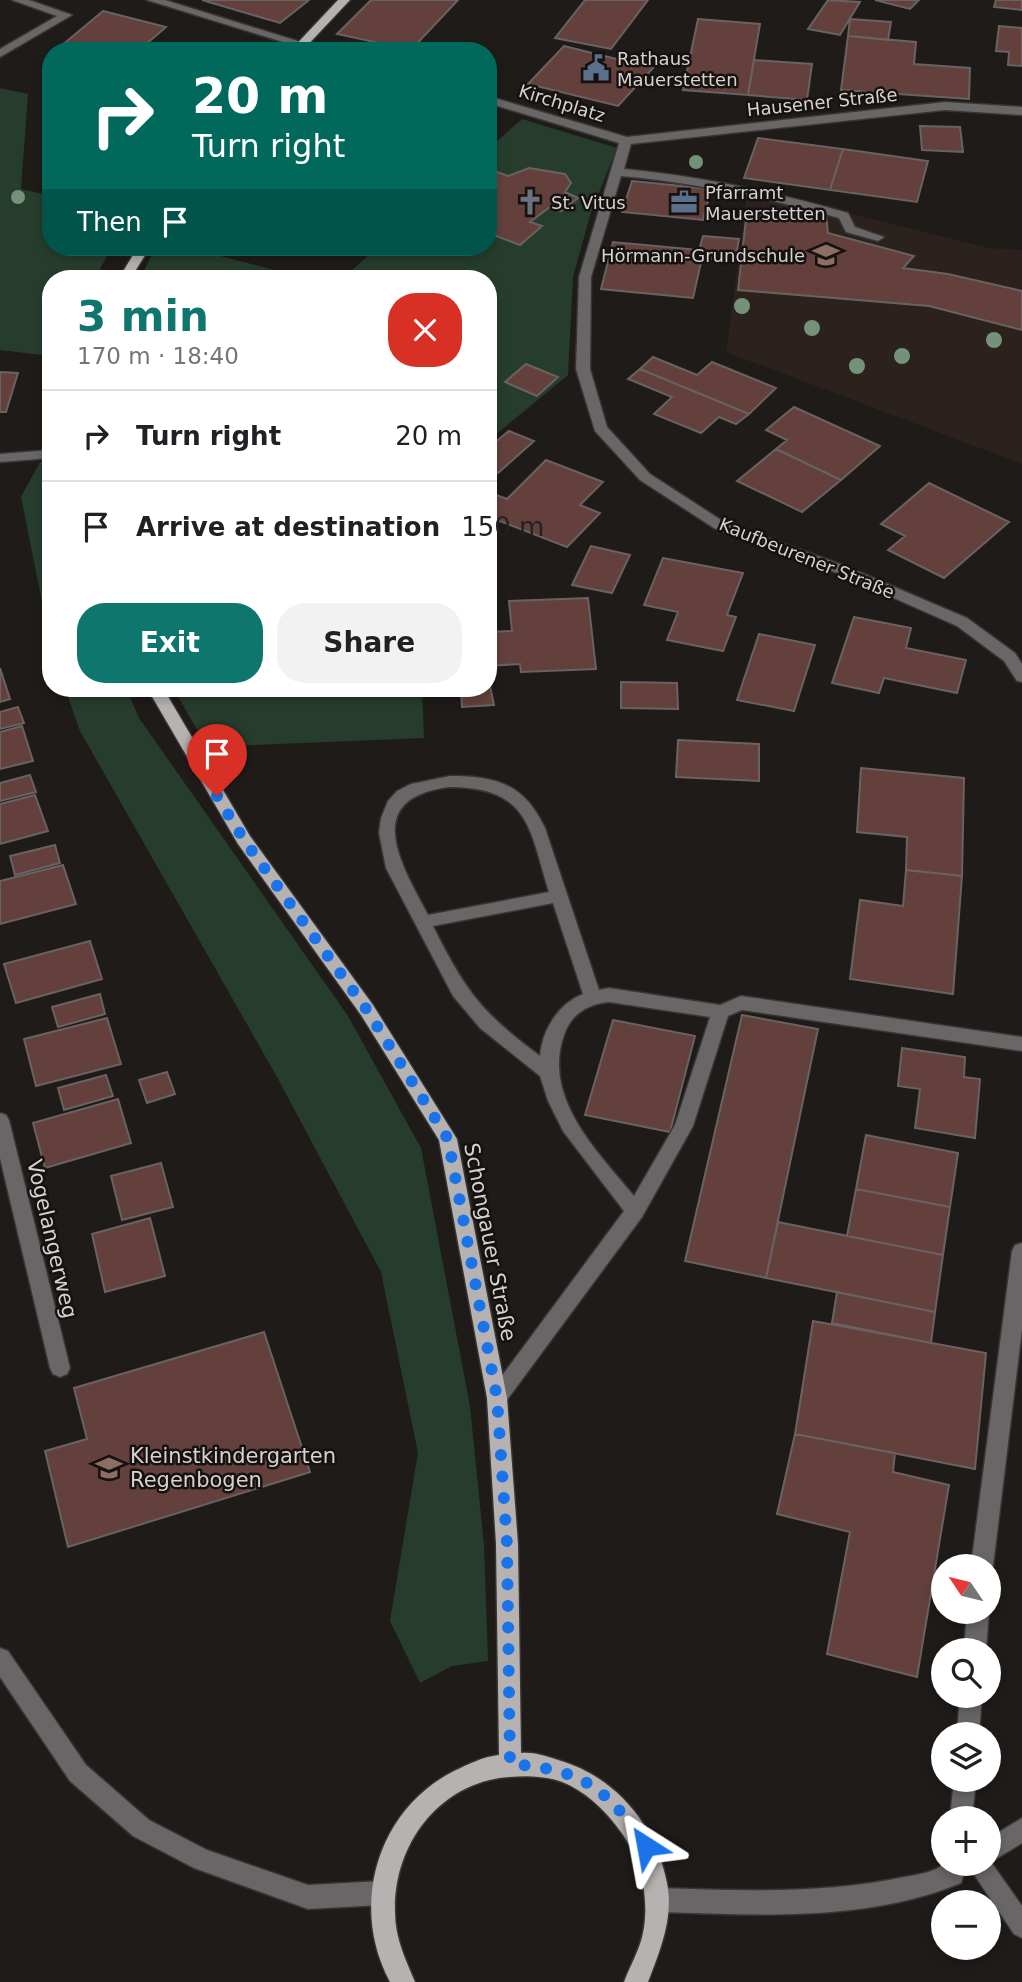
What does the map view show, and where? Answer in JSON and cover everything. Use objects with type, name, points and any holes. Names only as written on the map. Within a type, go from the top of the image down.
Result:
[{"type":"main road","points":[[303,42],[344,0]]},
{"type":"main road","name":"Schongauer Straße","points":[[160,697],[244,840],[367,1010],[448,1139],[497,1398],[507,1544],[510,1764]]},
{"type":"main road","points":[[403,1982],[384,1934],[382,1892],[394,1847],[408,1821],[428,1800],[451,1783],[477,1770],[510,1764],[548,1766],[587,1782],[620,1807],[646,1846],[659,1900],[657,1928],[649,1960],[636,1982]]},
{"type":"street","points":[[0,54],[66,15],[18,0]]},
{"type":"street","points":[[153,0],[283,42]]},
{"type":"street","name":"Kirchplatz","points":[[497,102],[626,141]]},
{"type":"street","name":"Hausener Straße","points":[[626,141],[945,106],[1022,111]]},
{"type":"street","name":"Kaufbeurener Straße","points":[[626,141],[585,277],[583,369],[600,428],[645,477],[719,525],[840,569],[962,622],[1010,657],[1022,677]]},
{"type":"street","points":[[616,172],[687,178],[816,208],[844,216],[850,229],[878,237]]},
{"type":"street","points":[[0,458],[42,455]]},
{"type":"street","points":[[548,1072],[477,1015],[457,985],[393,866],[388,845],[388,825],[393,805],[403,794],[418,786],[468,782],[494,785],[511,793],[527,808],[537,828],[592,996]]},
{"type":"street","points":[[423,922],[559,896]]},
{"type":"street","points":[[635,1211],[567,1121],[554,1097],[548,1072],[547,1057],[552,1038],[562,1020],[575,1004],[592,996],[609,995],[721,1012],[741,1003],[1022,1044]]},
{"type":"street","points":[[497,1398],[635,1211],[684,1126],[721,1012]]},
{"type":"street","name":"Vogelangerweg","points":[[0,1120],[60,1368]]},
{"type":"street","points":[[984,1554],[1022,1251]]},
{"type":"street","points":[[0,1658],[78,1773],[141,1828],[202,1860],[308,1897],[382,1892]]},
{"type":"street","points":[[1001,1843],[1022,1829]]},
{"type":"street","points":[[659,1900],[813,1903],[930,1883],[943,1876]]},
{"type":"street","points":[[987,1876],[1022,1926]]},
{"type":"shaded area","points":[[748,188],[989,248],[1022,250],[1022,464],[726,352]]},
{"type":"green space","points":[[0,88],[28,94],[21,189],[42,194],[42,256],[107,256],[99,270],[42,270],[42,355],[0,350]]},
{"type":"green space","points":[[522,119],[617,148],[591,212],[573,277],[568,375],[497,434],[497,270],[352,270],[368,256],[497,256],[497,141]]},
{"type":"green space","points":[[151,256],[220,256],[275,270],[144,270]]},
{"type":"green space","points":[[42,462],[42,602],[21,497]]},
{"type":"green space","points":[[68,697],[130,697],[139,718],[348,1016],[421,1148],[470,1406],[484,1545],[488,1661],[452,1666],[420,1683],[390,1621],[418,1453],[381,1272],[277,1077],[80,731]]},
{"type":"green space","points":[[178,697],[422,697],[424,738],[207,747]]},
{"type":"building","points":[[202,0],[309,0],[280,23]]},
{"type":"building","points":[[371,0],[458,0],[419,42],[374,42],[337,34]]},
{"type":"building","points":[[585,0],[648,0],[611,49],[555,38]]},
{"type":"building","points":[[828,0],[860,2],[840,35],[808,29]]},
{"type":"building","points":[[875,0],[919,0],[910,9]]},
{"type":"building","points":[[996,0],[1022,0],[1022,10],[994,7]]},
{"type":"building","points":[[103,11],[166,27],[148,42],[66,42]]},
{"type":"building","points":[[698,19],[760,24],[748,95],[683,90]]},
{"type":"building","points":[[850,19],[891,22],[888,40],[848,36]]},
{"type":"building","points":[[999,26],[1022,28],[1022,66],[1008,65],[1009,52],[996,51]]},
{"type":"building","points":[[848,36],[916,42],[914,64],[970,68],[969,99],[841,90]]},
{"type":"building","points":[[564,46],[653,68],[618,106],[528,84]]},
{"type":"building","points":[[754,60],[812,64],[807,100],[748,95]]},
{"type":"building","points":[[920,126],[960,127],[963,152],[922,150]]},
{"type":"building","points":[[758,138],[843,149],[830,190],[744,178]]},
{"type":"building","points":[[843,149],[928,161],[917,202],[830,190]]},
{"type":"building","name":"St. Vitus","points":[[529,168],[565,174],[571,183],[565,192],[578,198],[561,211],[550,207],[530,222],[542,226],[520,245],[497,236],[497,172],[508,176]]},
{"type":"building","points":[[632,181],[711,189],[703,220],[622,212]]},
{"type":"building","points":[[747,210],[826,214],[828,233],[914,256],[903,268],[948,274],[1022,291],[1022,330],[929,306],[738,290]]},
{"type":"building","points":[[703,236],[739,239],[735,261],[702,258],[693,298],[601,289],[613,242],[699,250]]},
{"type":"building","points":[[653,357],[697,375],[712,362],[776,388],[749,414],[640,369]]},
{"type":"building","points":[[526,364],[558,377],[537,396],[505,382]]},
{"type":"building","points":[[640,369],[749,414],[736,424],[719,417],[701,433],[654,414],[672,397],[628,379]]},
{"type":"building","points":[[0,372],[18,373],[6,412],[0,412]]},
{"type":"building","points":[[794,407],[880,446],[841,480],[776,449],[787,440],[766,430]]},
{"type":"building","points":[[509,431],[534,441],[498,473],[497,441]]},
{"type":"building","points":[[776,449],[841,480],[802,512],[737,481]]},
{"type":"building","points":[[546,460],[603,482],[580,505],[600,513],[567,547],[497,520],[497,495],[507,499]]},
{"type":"building","points":[[929,483],[1009,522],[944,578],[888,550],[905,536],[881,524]]},
{"type":"building","points":[[591,546],[630,555],[612,593],[572,585]]},
{"type":"building","points":[[663,558],[743,573],[727,615],[736,617],[723,651],[667,640],[678,612],[644,605]]},
{"type":"building","points":[[588,598],[596,669],[521,672],[520,664],[497,665],[497,632],[512,631],[509,601]]},
{"type":"building","points":[[854,617],[911,628],[906,648],[966,660],[957,693],[884,678],[879,693],[832,683]]},
{"type":"building","points":[[759,634],[815,645],[794,711],[737,700]]},
{"type":"building","points":[[0,668],[10,699],[0,702]]},
{"type":"building","points":[[621,682],[677,683],[678,709],[621,708]]},
{"type":"building","points":[[461,697],[492,697],[494,705],[462,707]]},
{"type":"building","points":[[18,707],[24,723],[0,729],[0,712]]},
{"type":"building","points":[[22,726],[33,761],[0,769],[0,732]]},
{"type":"building","points":[[678,740],[759,744],[759,781],[676,777]]},
{"type":"building","points":[[861,768],[964,778],[962,876],[906,870],[907,837],[857,832]]},
{"type":"building","points":[[30,775],[36,792],[0,801],[0,783]]},
{"type":"building","points":[[35,795],[48,831],[0,844],[0,804]]},
{"type":"building","points":[[55,845],[60,863],[15,875],[10,856]]},
{"type":"building","points":[[63,865],[76,904],[0,924],[0,881]]},
{"type":"building","points":[[906,870],[962,876],[953,994],[850,979],[860,900],[903,906]]},
{"type":"building","points":[[90,941],[102,979],[16,1003],[4,964]]},
{"type":"building","points":[[100,994],[105,1014],[58,1027],[52,1007]]},
{"type":"building","points":[[742,1015],[818,1029],[766,1278],[685,1261]]},
{"type":"building","points":[[107,1018],[121,1064],[36,1086],[24,1039]]},
{"type":"building","points":[[613,1020],[695,1036],[670,1132],[585,1115]]},
{"type":"building","points":[[902,1048],[965,1057],[964,1077],[980,1079],[975,1138],[915,1128],[920,1089],[898,1086]]},
{"type":"building","points":[[167,1072],[175,1094],[147,1103],[139,1080]]},
{"type":"building","points":[[106,1075],[113,1096],[64,1110],[58,1088]]},
{"type":"building","points":[[118,1099],[131,1143],[45,1168],[33,1123]]},
{"type":"building","points":[[866,1135],[958,1153],[950,1207],[856,1189]]},
{"type":"building","points":[[161,1163],[173,1207],[122,1220],[111,1176]]},
{"type":"building","points":[[856,1189],[950,1207],[943,1255],[847,1236]]},
{"type":"building","points":[[150,1218],[165,1276],[105,1292],[92,1234]]},
{"type":"building","points":[[778,1222],[943,1255],[935,1312],[766,1278]]},
{"type":"building","points":[[837,1292],[935,1312],[931,1343],[832,1323]]},
{"type":"building","points":[[813,1321],[986,1353],[975,1469],[795,1434]]},
{"type":"building","points":[[264,1332],[310,1472],[68,1547],[45,1451],[87,1439],[74,1388]]},
{"type":"building","points":[[795,1434],[895,1453],[893,1472],[949,1485],[938,1554],[931,1554],[931,1593],[917,1677],[827,1654],[850,1532],[777,1514]]},
{"type":"place","name":"Rathaus Mauerstetten","points":[[596,68]]},
{"type":"place","name":"St. Vitus","points":[[530,202]]},
{"type":"place","name":"Pfarramt Mauerstetten","points":[[684,202]]},
{"type":"place","name":"Hörmann-Grundschule","points":[[826,255]]},
{"type":"place","name":"Kleinstkindergarten Regenbogen","points":[[109,1468]]},
{"type":"route","points":[[217,796],[244,840],[367,1010],[448,1139],[497,1398],[507,1544],[510,1764],[548,1766],[587,1782],[620,1807],[646,1846]]}]
